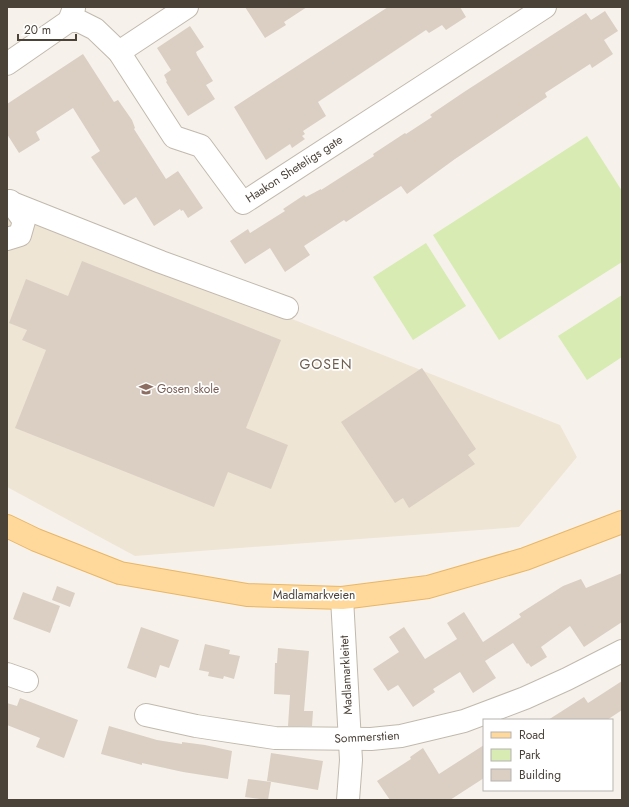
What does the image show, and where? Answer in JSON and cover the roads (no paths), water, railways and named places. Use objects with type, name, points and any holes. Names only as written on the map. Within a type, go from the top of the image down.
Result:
[{"type":"main road","name":"Madlamarkveien","points":[[7,526],[36,540],[120,573],[247,595],[342,598],[428,586],[525,559],[619,523]]},
{"type":"street","points":[[119,52],[187,7]]},
{"type":"street","name":"Haakon Sheteligs gate","points":[[71,14],[79,21],[95,29],[119,52],[174,137],[201,146],[243,203],[546,7]]},
{"type":"street","points":[[7,64],[71,14]]},
{"type":"street","points":[[7,239],[20,235],[24,221],[9,201]]},
{"type":"street","points":[[9,201],[161,262],[288,308]]},
{"type":"street","name":"Madlamarkleitet","points":[[342,598],[351,760],[348,800]]},
{"type":"street","name":"Sommerstien","points":[[146,715],[250,736],[275,738],[349,739],[401,736],[464,721],[567,680],[622,651]]},
{"type":"street","points":[[7,674],[27,682]]},
{"type":"place","name":"Gosen skole","points":[[146,389]]},
{"type":"district","name":"GOSEN","points":[[326,364]]}]
